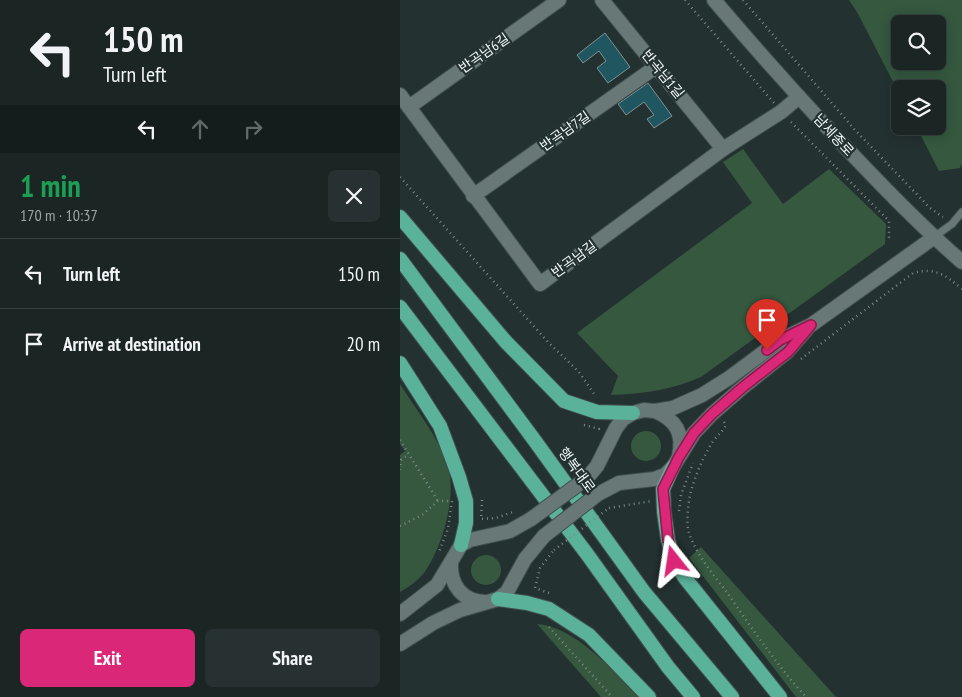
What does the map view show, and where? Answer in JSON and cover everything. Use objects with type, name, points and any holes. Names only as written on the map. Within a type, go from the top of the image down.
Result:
[{"type":"highway","points":[[400,218],[506,342],[564,401],[597,412],[632,413]]},
{"type":"highway","name":"행복대로","points":[[400,259],[536,441],[644,592],[732,697]]},
{"type":"highway","points":[[400,307],[587,554],[668,667],[694,697]]},
{"type":"highway","points":[[400,362],[440,426],[459,477],[466,501],[466,523],[461,546]]},
{"type":"highway","points":[[676,462],[663,489],[668,540],[674,561],[685,578],[780,697]]},
{"type":"highway","points":[[493,600],[527,603],[549,609],[589,635],[649,697]]},
{"type":"street","name":"반곡남6길","points":[[408,107],[559,0]]},
{"type":"street","name":"반곡남1길","points":[[602,0],[724,149]]},
{"type":"street","name":"남세종로","points":[[714,0],[870,174],[934,238],[962,262]]},
{"type":"street","name":"반곡남7길","points":[[473,196],[657,66]]},
{"type":"street","name":"반곡남길","points":[[400,95],[540,284],[724,149],[781,112],[799,97]]},
{"type":"street","points":[[403,611],[437,585],[461,546],[470,540],[510,531],[531,519],[586,478],[597,466],[616,428],[623,419],[632,413],[644,410],[655,411],[673,408],[702,395],[730,378],[780,340],[811,325],[934,238]]},
{"type":"street","points":[[400,644],[433,623],[460,610],[493,600],[507,592],[525,560],[544,536],[598,494],[619,483],[654,479],[665,475],[676,462],[694,433],[712,414],[788,352],[811,325]]},
{"type":"street","points":[[655,411],[666,416],[680,434],[681,446],[676,462]]},
{"type":"street","points":[[451,563],[452,578],[459,592],[476,602],[493,600]]},
{"type":"lane","points":[[934,238],[952,224],[962,212]]},
{"type":"path","points":[[743,0],[855,130],[930,208],[952,224]]},
{"type":"path","points":[[400,177],[548,342],[578,372],[594,394]]},
{"type":"path","points":[[798,361],[913,274],[924,270],[944,274],[962,289]]},
{"type":"path","points":[[722,418],[726,425],[704,457],[690,496],[688,530],[695,547],[716,578],[784,673],[806,697]]},
{"type":"path","points":[[584,425],[599,429],[597,436]]},
{"type":"path","points":[[400,440],[438,501]]},
{"type":"path","points":[[400,470],[402,460],[409,454]]},
{"type":"path","points":[[679,511],[681,495],[695,457]]},
{"type":"path","points":[[482,500],[481,519],[496,518],[514,512]]},
{"type":"path","points":[[400,526],[422,515],[438,501],[452,501],[448,529],[438,557]]},
{"type":"path","points":[[552,595],[535,588],[540,568],[554,550],[609,508],[654,501]]},
{"type":"path","points":[[545,622],[612,697]]},
{"type":"green space","points":[[849,0],[962,0],[962,164],[960,168],[939,171],[921,135],[946,135],[946,80],[892,80]]},
{"type":"green space","points":[[743,149],[783,204],[829,169],[886,224],[885,244],[701,377],[657,390],[635,394],[611,395],[618,376],[577,333],[752,203],[723,162]]},
{"type":"green space","points":[[400,384],[433,435],[444,456],[448,467],[451,493],[442,536],[431,562],[419,579],[400,592],[400,455],[405,451],[400,444]]},
{"type":"green space","points":[[646,431],[657,435],[661,446],[657,457],[646,461],[635,457],[631,446],[635,435]]},
{"type":"green space","points":[[701,547],[836,697],[796,697],[689,558]]},
{"type":"green space","points":[[486,555],[497,559],[501,570],[497,581],[486,585],[475,581],[471,570],[475,559]]},
{"type":"green space","points":[[537,624],[552,627],[580,642],[606,663],[639,697],[601,697]]},
{"type":"building","points":[[605,33],[630,67],[608,83],[597,68],[606,61],[599,51],[583,63],[577,55]]},
{"type":"building","points":[[648,83],[672,116],[654,128],[647,119],[654,115],[644,102],[626,115],[618,104]]},
{"type":"route","points":[[674,561],[668,540],[663,489],[673,467],[694,433],[712,414],[788,352],[811,325],[780,340],[767,350]]}]
